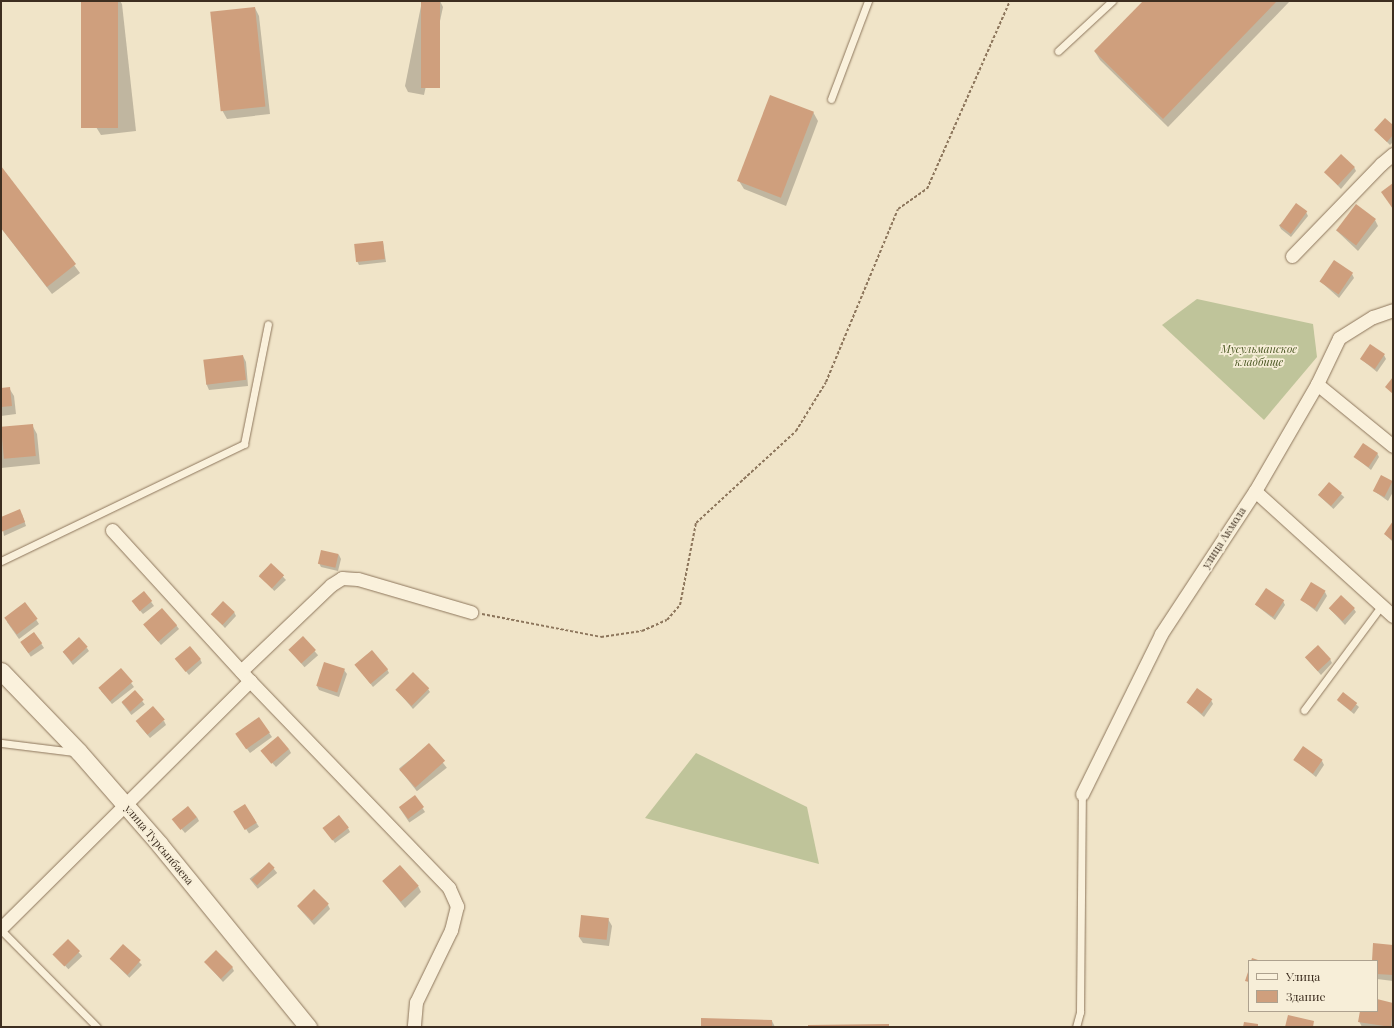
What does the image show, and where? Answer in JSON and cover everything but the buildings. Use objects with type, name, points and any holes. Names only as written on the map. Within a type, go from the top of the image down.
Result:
[{"type":"street","points":[[1292,256],[1381,164],[1393,154]]},
{"type":"street","name":"улица Акмола","points":[[1082,794],[1161,634],[1254,491],[1317,384],[1339,338],[1373,317],[1393,310]]},
{"type":"street","points":[[1317,384],[1393,446]]},
{"type":"street","points":[[1254,491],[1393,616]]},
{"type":"street","points":[[112,530],[250,681],[449,888],[457,906],[451,930],[416,1002],[414,1027]]},
{"type":"street","points":[[241,671],[331,585],[342,578],[358,579],[470,612]]},
{"type":"street","name":"улица Турсынбаева","points":[[1,671],[79,752],[126,806],[308,1027]]},
{"type":"street","points":[[1,929],[250,681]]},
{"type":"lane","points":[[831,99],[868,1]]},
{"type":"lane","points":[[1058,51],[1112,1]]},
{"type":"lane","points":[[1,561],[244,444],[268,324]]},
{"type":"lane","points":[[1304,710],[1382,605]]},
{"type":"lane","points":[[1,743],[79,752]]},
{"type":"lane","points":[[1076,1027],[1080,1012],[1082,794]]},
{"type":"lane","points":[[1,929],[97,1027]]},
{"type":"path","points":[[470,612],[601,637],[642,631],[667,620],[680,605],[696,522],[796,431],[826,382],[898,209],[927,189],[1010,1]]},
{"type":"green space","name":"Мусульманское кладбище","points":[[1197,299],[1313,324],[1317,357],[1264,420],[1162,325]]},
{"type":"green space","points":[[696,753],[807,807],[819,864],[645,818]]}]
